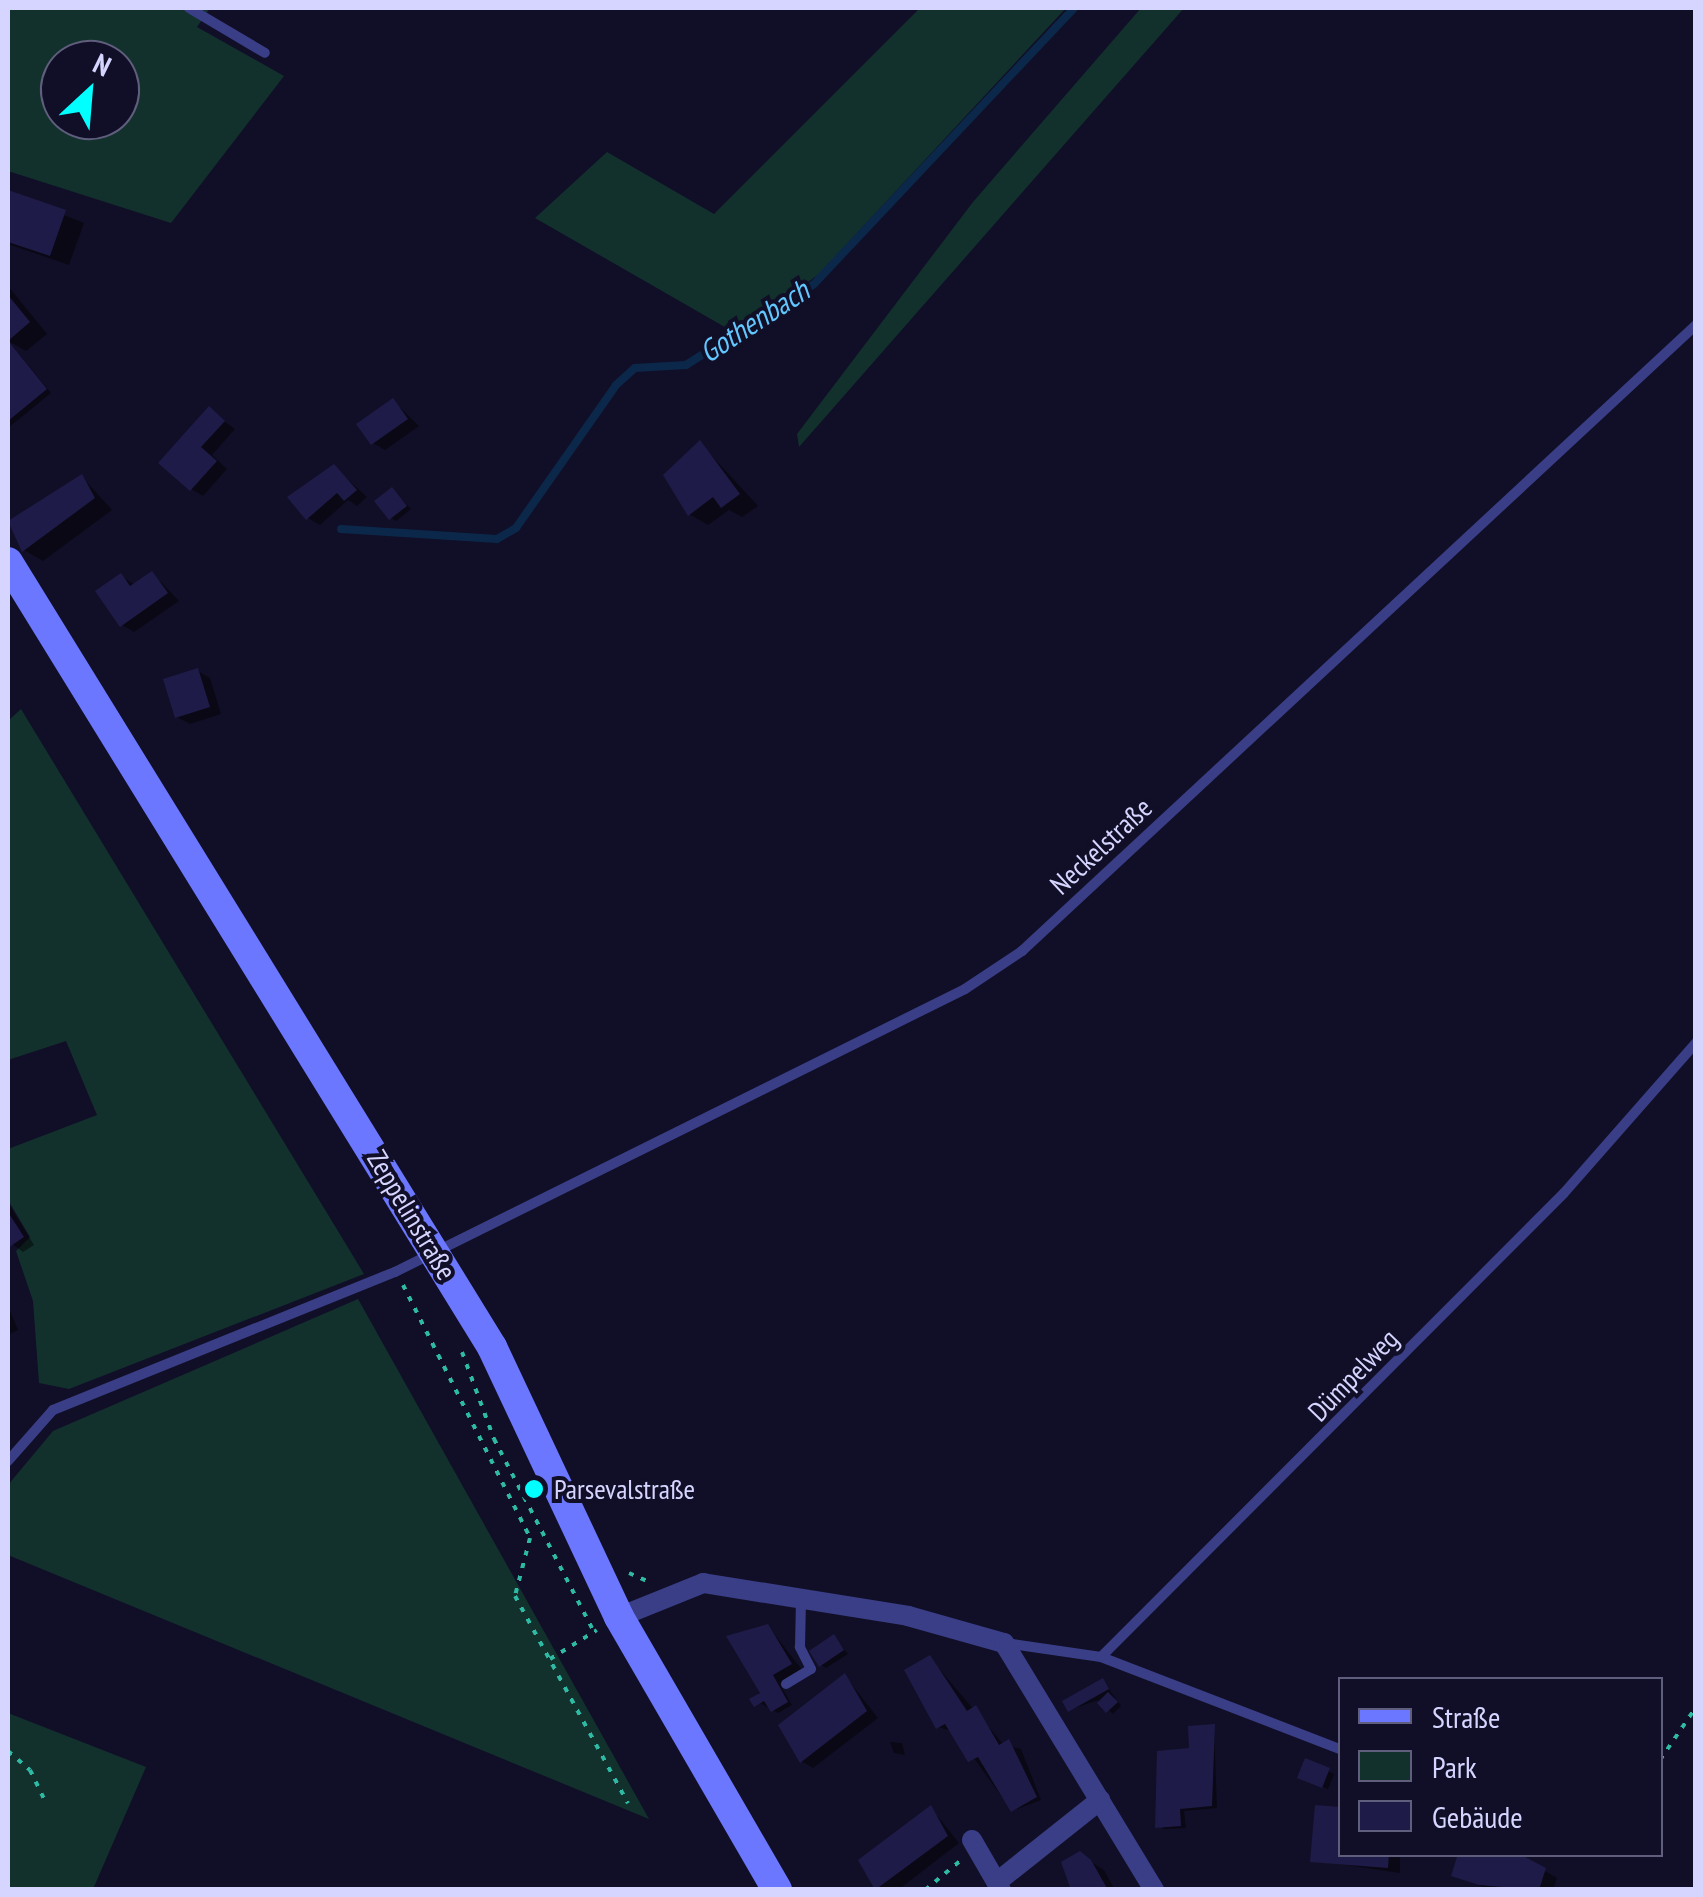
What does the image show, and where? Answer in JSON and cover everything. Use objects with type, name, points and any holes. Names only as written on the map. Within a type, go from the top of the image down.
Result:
[{"type":"main road","name":"Zeppelinstraße","points":[[8,562],[492,1347],[607,1624],[778,1890]]},
{"type":"street","points":[[607,1624],[668,1593],[702,1583],[801,1599],[1004,1643],[1154,1890]]},
{"type":"street","points":[[975,1843],[999,1886],[1100,1800]]},
{"type":"lane","points":[[189,8],[266,53]]},
{"type":"lane","name":"Neckelstraße","points":[[8,1461],[53,1410],[394,1272],[965,990],[1022,950],[1696,325]]},
{"type":"lane","name":"Dümpelweg","points":[[1101,1656],[1564,1194],[1696,1044]]},
{"type":"lane","points":[[786,1684],[810,1669],[800,1647],[801,1599]]},
{"type":"lane","points":[[1004,1643],[1101,1656],[1338,1748]]},
{"type":"path","points":[[394,1272],[530,1538],[514,1596],[628,1803]]},
{"type":"path","points":[[455,1334],[494,1439],[607,1624],[602,1644]]},
{"type":"path","points":[[624,1568],[659,1578],[668,1593]]},
{"type":"path","points":[[548,1660],[607,1624]]},
{"type":"path","points":[[1663,1756],[1696,1707]]},
{"type":"path","points":[[8,1750],[30,1770],[46,1804]]},
{"type":"path","points":[[925,1890],[975,1843]]},
{"type":"green space","points":[[8,8],[210,8],[197,27],[284,76],[171,223],[8,171]]},
{"type":"green space","points":[[920,8],[1066,8],[819,274],[737,334],[535,218],[607,152],[714,214]]},
{"type":"green space","points":[[1141,8],[1184,8],[799,447],[797,434],[973,202]]},
{"type":"green space","points":[[21,709],[364,1274],[69,1389],[39,1383],[33,1301],[16,1251],[30,1237],[8,1200],[8,1149],[97,1115],[66,1041],[8,1060],[8,721]]},
{"type":"green space","points":[[358,1299],[649,1819],[8,1555],[8,1485],[53,1431]]},
{"type":"green space","points":[[8,1713],[146,1767],[93,1889],[8,1889]]},
{"type":"building","points":[[8,190],[66,210],[50,256],[8,242]]},
{"type":"building","points":[[8,295],[30,322],[8,341]]},
{"type":"building","points":[[10,343],[47,389],[8,421],[8,346]]},
{"type":"building","points":[[393,398],[408,419],[371,445],[356,424]]},
{"type":"building","points":[[209,406],[225,421],[201,447],[217,461],[190,491],[158,463]]},
{"type":"building","points":[[700,440],[740,494],[721,508],[713,497],[688,516],[663,475]]},
{"type":"building","points":[[334,464],[357,490],[344,501],[337,493],[306,520],[287,497]]},
{"type":"building","points":[[82,474],[95,498],[22,552],[8,521]]},
{"type":"building","points":[[392,487],[407,506],[389,520],[374,501]]},
{"type":"building","points":[[152,571],[168,593],[120,627],[95,591],[121,573],[130,586]]},
{"type":"building","points":[[198,668],[210,707],[175,718],[163,679]]},
{"type":"building","points":[[8,1212],[24,1237],[8,1248]]},
{"type":"building","points":[[768,1624],[792,1664],[773,1675],[788,1702],[771,1712],[764,1701],[754,1707],[749,1699],[760,1693],[726,1636]]},
{"type":"building","points":[[834,1634],[844,1650],[819,1667],[809,1651]]},
{"type":"building","points":[[930,1655],[967,1711],[976,1705],[999,1745],[1009,1739],[1037,1797],[1011,1812],[978,1757],[968,1762],[945,1724],[936,1729],[904,1670]]},
{"type":"building","points":[[845,1673],[867,1711],[800,1763],[778,1725]]},
{"type":"building","points":[[1103,1678],[1109,1689],[1068,1712],[1062,1701]]},
{"type":"building","points":[[1108,1692],[1118,1702],[1106,1713],[1097,1703]]},
{"type":"building","points":[[1215,1724],[1212,1806],[1180,1809],[1181,1826],[1155,1828],[1157,1751],[1189,1748],[1188,1726]]},
{"type":"building","points":[[1305,1758],[1330,1768],[1322,1788],[1297,1778]]},
{"type":"building","points":[[931,1805],[948,1836],[875,1890],[858,1860]]},
{"type":"building","points":[[1315,1805],[1338,1807],[1338,1857],[1389,1857],[1388,1868],[1310,1862]]},
{"type":"building","points":[[1080,1851],[1091,1860],[1108,1890],[1071,1890],[1061,1862]]},
{"type":"building","points":[[1457,1857],[1525,1857],[1546,1868],[1539,1890],[1479,1885],[1451,1876]]},
{"type":"waterway","name":"Gothenbach","points":[[341,529],[497,539],[516,528],[616,385],[635,368],[686,365],[814,284],[1074,8]]},
{"type":"place","name":"Parsevalstraße","points":[[534,1489]]}]
